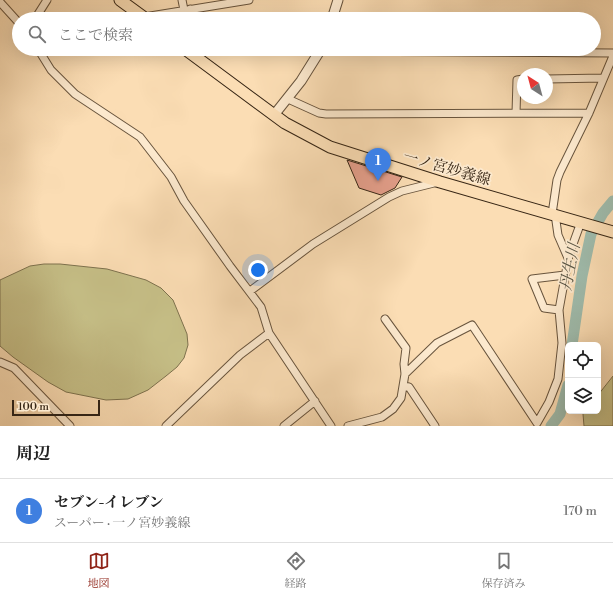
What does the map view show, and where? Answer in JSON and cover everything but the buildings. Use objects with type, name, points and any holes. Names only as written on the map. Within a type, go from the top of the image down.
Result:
[{"type":"main road","points":[[120,0],[137,12]]},
{"type":"main road","name":"一ノ宮妙義線","points":[[197,56],[285,123],[303,134],[330,147],[440,182],[611,231]]},
{"type":"street","points":[[39,12],[47,0]]},
{"type":"street","points":[[182,0],[187,10]]},
{"type":"street","points":[[176,12],[249,0]]},
{"type":"street","points":[[334,12],[338,0]]},
{"type":"street","points":[[0,2],[12,15]]},
{"type":"street","points":[[568,258],[558,235],[554,214],[557,180],[589,113],[613,55],[601,55]]},
{"type":"street","points":[[43,56],[52,70],[75,94],[140,137],[147,144],[171,177],[184,201],[261,307],[269,333],[331,426]]},
{"type":"street","points":[[274,115],[288,99],[317,56]]},
{"type":"street","points":[[553,79],[603,78]]},
{"type":"street","points":[[516,113],[517,80]]},
{"type":"street","points":[[288,99],[319,113],[326,114],[589,113]]},
{"type":"street","points":[[250,291],[313,244],[389,197],[402,190],[440,182]]},
{"type":"street","points":[[405,374],[437,343],[472,325],[537,423],[549,402],[558,379],[562,343],[559,310],[568,258],[583,223]]},
{"type":"street","points":[[559,310],[544,308],[532,279],[566,275]]},
{"type":"street","points":[[348,426],[382,416],[393,409],[401,398],[405,374],[404,364],[406,348],[385,319]]},
{"type":"street","points":[[166,426],[240,355],[269,333]]},
{"type":"street","points":[[0,362],[14,368],[70,426]]},
{"type":"street","points":[[403,386],[409,387],[435,426]]},
{"type":"street","points":[[284,426],[315,401]]},
{"type":"shaded area","points":[[60,264],[107,269],[146,280],[161,288],[173,300],[187,334],[188,345],[184,358],[177,367],[148,390],[128,399],[106,400],[66,392],[48,382],[0,346],[0,280],[30,266]]},
{"type":"shaded area","points":[[613,376],[613,426],[584,426],[583,414],[601,414],[601,391]]},
{"type":"waterway","name":"丹生川","points":[[572,342],[582,276],[591,234],[603,213],[613,201]]},
{"type":"waterway","name":"丹生川","points":[[551,426],[560,414],[565,396]]},
{"type":"place","name":"セブン-イレブン","points":[[378,181]]}]
